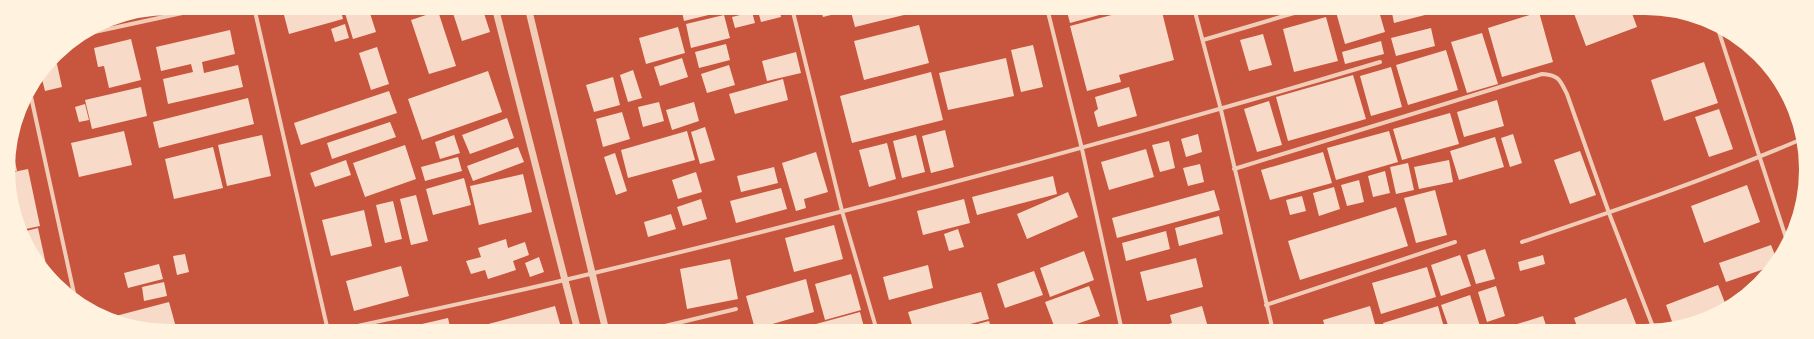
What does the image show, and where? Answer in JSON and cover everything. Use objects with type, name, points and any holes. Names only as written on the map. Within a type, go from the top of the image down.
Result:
[{"type":"street","points":[[99,31],[178,14]]},
{"type":"street","points":[[256,14],[327,325]]},
{"type":"street","points":[[497,14],[577,325]]},
{"type":"street","points":[[530,14],[605,325]]},
{"type":"street","points":[[793,14],[842,212],[875,325]]},
{"type":"street","points":[[1048,14],[1082,149],[1121,325]]},
{"type":"street","points":[[1196,14],[1221,110],[1271,325]]},
{"type":"street","points":[[1203,40],[1291,14]]},
{"type":"street","points":[[1719,34],[1785,235]]},
{"type":"street","points":[[361,325],[593,274],[842,212],[1082,149],[1221,110],[1380,62]]},
{"type":"street","points":[[1234,169],[1542,74],[1552,75],[1560,79],[1568,94],[1609,213],[1652,325]]},
{"type":"street","points":[[31,98],[74,292]]},
{"type":"street","points":[[1522,242],[1609,213],[1759,157],[1797,141]]},
{"type":"street","points":[[1266,305],[1455,242]]},
{"type":"street","points":[[669,325],[736,309]]},
{"type":"building","points":[[342,14],[343,19],[289,34],[284,15]]},
{"type":"building","points":[[345,14],[370,14],[376,32],[353,39]]},
{"type":"building","points":[[429,14],[439,14],[456,66],[429,74],[411,20]]},
{"type":"building","points":[[453,14],[484,14],[490,32],[462,41]]},
{"type":"building","points":[[682,14],[713,14],[684,21]]},
{"type":"building","points":[[744,14],[753,14],[755,23],[735,28],[732,17]]},
{"type":"building","points":[[759,14],[780,14],[781,17],[761,22]]},
{"type":"building","points":[[822,14],[835,14],[823,17]]},
{"type":"building","points":[[852,14],[908,14],[855,27]]},
{"type":"building","points":[[1068,14],[1103,14],[1070,23]]},
{"type":"building","points":[[1115,14],[1162,14],[1174,60],[1119,75],[1121,82],[1087,91],[1070,26]]},
{"type":"building","points":[[1337,14],[1380,14],[1385,32],[1345,44]]},
{"type":"building","points":[[1392,14],[1425,15],[1394,23]]},
{"type":"building","points":[[1533,14],[1540,14],[1553,62],[1502,77],[1488,28]]},
{"type":"building","points":[[1574,14],[1632,14],[1637,27],[1586,46]]},
{"type":"building","points":[[724,15],[730,38],[691,48],[686,24]]},
{"type":"building","points":[[1326,17],[1338,61],[1294,72],[1283,29]]},
{"type":"building","points":[[345,24],[349,38],[335,42],[331,29]]},
{"type":"building","points":[[919,25],[929,63],[864,80],[854,41]]},
{"type":"building","points":[[678,27],[685,53],[646,64],[639,38]]},
{"type":"building","points":[[1431,28],[1435,46],[1396,56],[1391,38]]},
{"type":"building","points":[[230,30],[235,54],[202,62],[204,73],[238,65],[243,87],[168,104],[163,79],[193,72],[191,64],[161,71],[156,47]]},
{"type":"building","points":[[1482,33],[1498,84],[1467,93],[1451,42]]},
{"type":"building","points":[[1263,34],[1272,65],[1249,71],[1240,40]]},
{"type":"building","points":[[131,39],[141,80],[109,88],[104,66],[98,67],[94,48]]},
{"type":"building","points":[[1381,41],[1384,54],[1345,64],[1342,52]]},
{"type":"building","points":[[726,44],[730,60],[699,68],[695,52]]},
{"type":"building","points":[[1033,45],[1043,87],[1021,92],[1011,50]]},
{"type":"building","points":[[377,47],[389,84],[371,90],[359,53]]},
{"type":"building","points":[[1446,50],[1458,90],[1408,105],[1396,65]]},
{"type":"building","points":[[796,52],[801,73],[767,81],[762,61]]},
{"type":"building","points":[[682,58],[688,77],[660,86],[654,67]]},
{"type":"building","points":[[1006,58],[1014,96],[948,110],[939,73]]},
{"type":"building","points":[[1704,62],[1718,103],[1664,121],[1651,80]]},
{"type":"building","points":[[57,64],[62,87],[45,91],[42,80]]},
{"type":"building","points":[[729,65],[735,85],[707,93],[701,74]]},
{"type":"building","points":[[1391,67],[1402,107],[1371,116],[1360,76]]},
{"type":"building","points":[[633,70],[642,98],[628,102],[620,75]]},
{"type":"building","points":[[488,71],[502,112],[422,140],[408,99]]},
{"type":"building","points":[[931,72],[943,120],[852,143],[840,96]]},
{"type":"building","points":[[1353,75],[1366,119],[1288,141],[1276,97]]},
{"type":"building","points":[[613,77],[620,105],[594,112],[586,85]]},
{"type":"building","points":[[783,79],[788,100],[735,114],[729,94]]},
{"type":"building","points":[[141,87],[147,116],[92,129],[85,100]]},
{"type":"building","points":[[1129,87],[1137,116],[1098,127],[1094,112],[1098,109],[1095,97]]},
{"type":"building","points":[[389,91],[397,113],[301,145],[294,123]]},
{"type":"building","points":[[248,98],[254,124],[159,148],[153,122]]},
{"type":"building","points":[[1497,100],[1504,126],[1464,137],[1457,112]]},
{"type":"building","points":[[1269,101],[1282,145],[1257,152],[1244,109]]},
{"type":"building","points":[[659,102],[664,121],[643,127],[638,107]]},
{"type":"building","points":[[694,102],[699,121],[672,130],[666,110]]},
{"type":"building","points":[[85,104],[89,120],[79,122],[75,107]]},
{"type":"building","points":[[1719,109],[1733,149],[1709,157],[1695,117]]},
{"type":"building","points":[[622,112],[630,139],[603,147],[596,119]]},
{"type":"building","points":[[1450,113],[1459,144],[1402,160],[1393,129]]},
{"type":"building","points":[[507,118],[514,138],[470,154],[462,135]]},
{"type":"building","points":[[390,122],[396,137],[332,159],[327,143]]},
{"type":"building","points":[[705,127],[715,160],[700,164],[691,132]]},
{"type":"building","points":[[945,130],[954,167],[931,173],[922,136]]},
{"type":"building","points":[[124,131],[132,165],[79,177],[71,143]]},
{"type":"building","points":[[687,131],[695,160],[628,178],[621,150]]},
{"type":"building","points":[[1389,131],[1398,162],[1336,180],[1327,148]]},
{"type":"building","points":[[1198,134],[1202,152],[1186,157],[1181,139]]},
{"type":"building","points":[[1513,134],[1522,163],[1510,167],[1501,138]]},
{"type":"building","points":[[262,135],[271,176],[227,186],[218,145]]},
{"type":"building","points":[[454,135],[460,153],[440,159],[435,142]]},
{"type":"building","points":[[916,135],[925,172],[902,178],[893,141]]},
{"type":"building","points":[[1495,137],[1504,167],[1459,180],[1450,151]]},
{"type":"building","points":[[1169,141],[1175,168],[1160,172],[1152,145]]},
{"type":"building","points":[[887,143],[896,179],[869,187],[859,150]]},
{"type":"building","points":[[405,145],[416,179],[365,197],[353,163]]},
{"type":"building","points":[[213,147],[223,188],[174,199],[165,159]]},
{"type":"building","points":[[518,147],[524,162],[473,181],[467,166]]},
{"type":"building","points":[[1146,149],[1154,177],[1109,190],[1101,162]]},
{"type":"building","points":[[1580,151],[1596,195],[1570,204],[1554,160]]},
{"type":"building","points":[[816,152],[828,192],[804,199],[806,208],[796,211],[782,163]]},
{"type":"building","points":[[1323,152],[1332,183],[1270,200],[1261,170]]},
{"type":"building","points":[[615,153],[627,191],[616,195],[604,157]]},
{"type":"building","points":[[14,157],[17,171],[14,171]]},
{"type":"building","points":[[458,157],[462,171],[425,181],[421,167]]},
{"type":"building","points":[[346,160],[351,175],[315,187],[310,173]]},
{"type":"building","points":[[1449,160],[1453,182],[1419,189],[1414,167]]},
{"type":"building","points":[[1408,163],[1414,190],[1396,194],[1390,167]]},
{"type":"building","points":[[1200,164],[1204,182],[1188,186],[1183,168]]},
{"type":"building","points":[[774,167],[778,183],[741,192],[737,176]]},
{"type":"building","points":[[28,169],[40,226],[26,229],[19,210],[15,190],[14,172]]},
{"type":"building","points":[[1385,171],[1390,193],[1373,197],[1368,176]]},
{"type":"building","points":[[696,172],[702,192],[678,199],[672,180]]},
{"type":"building","points":[[523,174],[532,212],[479,225],[470,186]]},
{"type":"building","points":[[1053,176],[1057,194],[977,215],[972,197]]},
{"type":"building","points":[[464,178],[471,205],[433,215],[426,189]]},
{"type":"building","points":[[1359,180],[1364,202],[1347,206],[1341,185]]},
{"type":"building","points":[[1747,185],[1760,222],[1704,243],[1691,206]]},
{"type":"building","points":[[1334,187],[1340,209],[1319,216],[1313,193]]},
{"type":"building","points":[[781,188],[787,209],[736,223],[730,201]]},
{"type":"building","points":[[1214,190],[1220,210],[1117,238],[1112,218]]},
{"type":"building","points":[[1435,190],[1447,235],[1416,243],[1404,198]]},
{"type":"building","points":[[1068,192],[1078,217],[1027,239],[1017,214]]},
{"type":"building","points":[[416,195],[428,241],[411,245],[400,199]]},
{"type":"building","points":[[1302,196],[1306,211],[1290,215],[1286,200]]},
{"type":"building","points":[[701,199],[707,219],[683,226],[677,207]]},
{"type":"building","points":[[964,199],[970,223],[923,235],[917,211]]},
{"type":"building","points":[[393,201],[402,239],[385,243],[376,205]]},
{"type":"building","points":[[1396,207],[1408,246],[1300,280],[1288,241]]},
{"type":"building","points":[[364,210],[372,246],[331,256],[322,220]]},
{"type":"building","points":[[671,214],[676,229],[648,237],[644,222]]},
{"type":"building","points":[[1219,216],[1223,234],[1179,246],[1175,228]]},
{"type":"building","points":[[834,225],[843,259],[794,272],[785,238]]},
{"type":"building","points":[[38,228],[46,264],[40,256],[27,231]]},
{"type":"building","points":[[958,229],[964,247],[949,251],[944,234]]},
{"type":"building","points":[[1166,231],[1170,249],[1126,261],[1122,243]]},
{"type":"building","points":[[506,239],[508,248],[525,242],[529,255],[513,261],[516,270],[488,279],[485,270],[471,274],[466,261],[481,257],[478,248]]},
{"type":"building","points":[[1771,245],[1775,255],[1763,269],[1726,282],[1719,263]]},
{"type":"building","points":[[1485,249],[1495,279],[1476,284],[1467,255]]},
{"type":"building","points":[[1084,251],[1094,280],[1050,297],[1040,268]]},
{"type":"building","points":[[185,254],[189,272],[177,275],[173,256]]},
{"type":"building","points":[[1460,255],[1471,286],[1441,296],[1431,265]]},
{"type":"building","points":[[1543,255],[1545,264],[1520,271],[1518,262]]},
{"type":"building","points":[[539,257],[544,272],[530,277],[525,263]]},
{"type":"building","points":[[1196,258],[1203,287],[1147,301],[1140,272]]},
{"type":"building","points":[[730,259],[738,299],[687,309],[680,269]]},
{"type":"building","points":[[159,264],[163,279],[128,288],[124,273]]},
{"type":"building","points":[[928,265],[933,288],[889,300],[883,277]]},
{"type":"building","points":[[401,266],[409,296],[354,311],[346,281]]},
{"type":"building","points":[[1427,267],[1436,297],[1381,314],[1372,283]]},
{"type":"building","points":[[1034,271],[1043,295],[1005,308],[997,284]]},
{"type":"building","points":[[851,274],[861,310],[825,320],[815,284]]},
{"type":"building","points":[[806,279],[814,312],[769,325],[754,325],[746,296]]},
{"type":"building","points":[[164,282],[167,296],[144,301],[142,287]]},
{"type":"building","points":[[1718,285],[1725,302],[1694,317],[1672,323],[1666,305]]},
{"type":"building","points":[[1089,286],[1100,316],[1074,325],[1054,325],[1045,302]]},
{"type":"building","points":[[1496,286],[1505,316],[1487,322],[1478,292]]},
{"type":"building","points":[[981,292],[989,319],[966,325],[912,325],[908,312]]},
{"type":"building","points":[[1470,295],[1480,325],[1448,325],[1441,305]]},
{"type":"building","points":[[1626,298],[1636,325],[1576,325],[1574,318]]},
{"type":"building","points":[[169,302],[175,325],[149,324],[117,316]]},
{"type":"building","points":[[555,306],[560,325],[485,325]]},
{"type":"building","points":[[1202,306],[1207,325],[1165,325],[1172,323],[1170,315]]},
{"type":"building","points":[[1370,306],[1375,324],[1324,325],[1323,320]]},
{"type":"building","points":[[1438,306],[1443,325],[1384,325],[1383,323]]},
{"type":"building","points":[[860,312],[863,325],[812,325]]},
{"type":"building","points":[[1543,316],[1546,325],[1514,325]]},
{"type":"building","points":[[448,318],[450,325],[418,325]]},
{"type":"building","points":[[989,321],[990,325],[974,325]]}]
